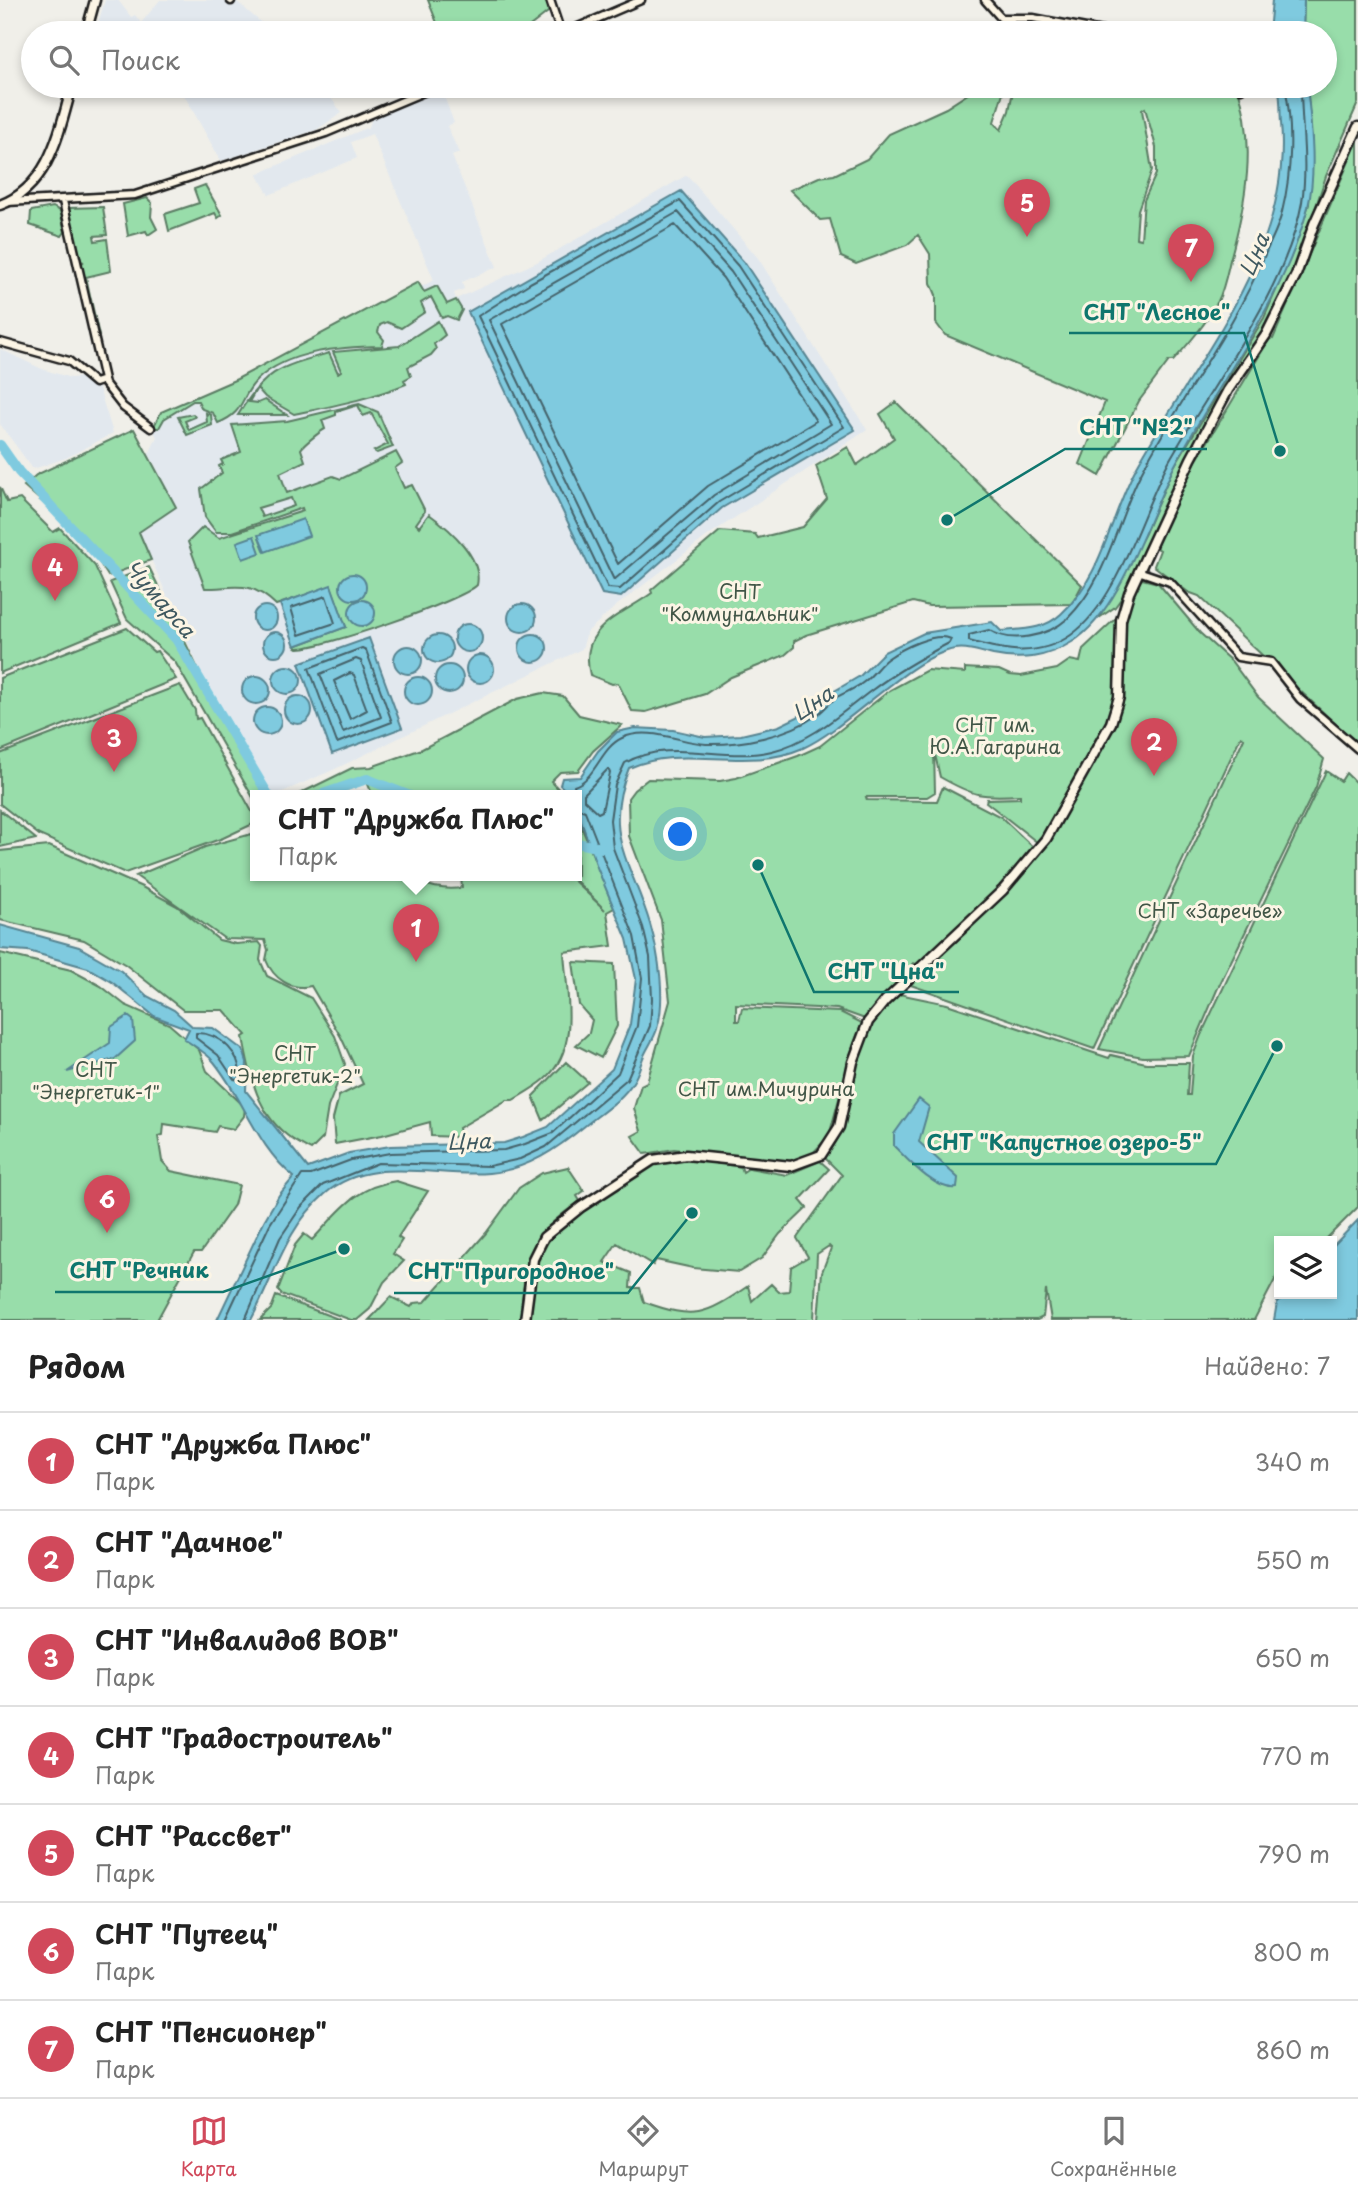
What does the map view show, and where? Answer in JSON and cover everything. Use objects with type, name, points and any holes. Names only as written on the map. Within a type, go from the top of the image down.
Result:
[{"type":"street","points":[[89,21],[95,0]]},
{"type":"street","points":[[550,0],[558,21]]},
{"type":"street","points":[[591,21],[641,0]]},
{"type":"street","points":[[985,0],[1001,18],[1049,21]]},
{"type":"street","points":[[3,204],[31,185],[49,160],[68,98]]},
{"type":"street","points":[[3,204],[135,195],[326,133],[409,98]]},
{"type":"street","points":[[525,1320],[533,1259],[544,1237],[581,1207],[653,1160],[686,1155],[791,1166],[808,1161],[825,1150],[839,1127],[853,1062],[868,1022],[885,1001],[949,944],[1026,865],[1046,839],[1099,748],[1119,697],[1122,612],[1191,458],[1228,390],[1266,335],[1298,270],[1314,224],[1358,127]]},
{"type":"street","points":[[63,201],[104,380],[123,407],[151,428]]},
{"type":"street","points":[[0,342],[69,361],[95,383],[104,380]]},
{"type":"street","points":[[1141,572],[1170,582],[1238,657],[1271,662],[1300,699],[1358,749]]},
{"type":"shaded area","points":[[105,0],[118,0],[131,17],[135,15],[140,21],[99,21]]},
{"type":"shaded area","points":[[160,0],[235,0],[259,21],[143,21]]},
{"type":"shaded area","points":[[186,98],[331,98],[342,113],[316,130],[221,161]]},
{"type":"shaded area","points":[[418,98],[445,98],[454,123],[447,126],[459,153],[452,156],[497,267],[462,282],[464,289],[454,293],[456,299],[537,262],[687,175],[758,258],[867,430],[710,534],[616,606],[587,632],[582,649],[333,770],[287,790],[270,790],[199,668],[139,532],[176,507],[149,454],[157,437],[153,429],[161,412],[237,379],[418,282],[421,287],[434,280],[372,134],[351,142],[357,158],[269,195],[257,174],[369,127],[372,118]]},
{"type":"shaded area","points":[[0,349],[42,369],[71,378],[95,376],[113,433],[66,458],[33,469],[0,424]]},
{"type":"green space","points":[[428,0],[550,0],[548,12],[536,21],[436,21]]},
{"type":"green space","points":[[1304,0],[1358,0],[1358,103],[1326,176],[1296,266],[1272,320],[1179,478],[1128,589],[1115,607],[1099,618],[1145,533],[1173,468],[1264,318],[1294,249],[1309,204],[1312,142],[1308,98],[1337,98],[1337,21],[1303,21]]},
{"type":"green space","points":[[961,98],[1001,98],[994,122],[1001,130],[1012,98],[1240,98],[1247,129],[1245,195],[1222,291],[1197,332],[1173,361],[1169,361],[1139,401],[1100,476],[1080,464],[1105,402],[945,335],[936,323],[936,295],[931,283],[930,254],[918,235],[907,245],[856,264],[841,257],[830,219],[820,220],[790,190],[819,177],[834,175],[867,159],[889,134]],"holes":[[[1145,108],[1156,147],[1156,174],[1144,200],[1141,239],[1136,238],[1138,210],[1152,170],[1142,110]]]},
{"type":"green space","points":[[1358,140],[1358,745],[1199,596],[1188,592],[1154,566],[1160,550],[1155,547],[1192,468],[1270,338],[1273,339]]},
{"type":"green space","points":[[205,185],[222,215],[218,218],[215,213],[169,231],[165,214],[199,203],[194,189]]},
{"type":"green space","points":[[147,198],[152,203],[151,217],[157,229],[148,235],[146,231],[128,236],[123,204]]},
{"type":"green space","points":[[53,207],[60,211],[65,232],[62,236],[30,225],[31,211]]},
{"type":"green space","points":[[103,207],[107,235],[94,236],[95,241],[107,239],[111,271],[86,277],[99,336],[95,337],[80,263],[84,262],[80,261],[68,208]]},
{"type":"green space","points":[[418,282],[424,292],[437,286],[447,304],[456,300],[462,310],[457,320],[447,316],[442,318],[431,297],[421,303],[425,312],[401,328],[387,322],[380,325],[378,332],[384,340],[382,346],[333,349],[300,356],[284,362],[257,380],[238,409],[227,419],[218,423],[213,413],[202,409],[198,401],[193,401],[164,419],[159,428],[153,428],[161,412],[237,379]]},
{"type":"green space","points":[[438,321],[445,335],[434,344],[436,349],[431,355],[408,367],[411,376],[404,380],[406,384],[365,398],[294,414],[265,397],[257,388],[275,372],[329,353],[338,373],[341,371],[333,352],[399,346]]},
{"type":"green space","points":[[257,388],[249,402],[258,403],[265,400],[287,415],[238,415]]},
{"type":"green space","name":"СНТ \"Коммунальник\"","points":[[896,402],[1082,585],[1072,604],[929,606],[913,602],[806,635],[794,641],[794,647],[785,655],[731,677],[705,694],[646,712],[632,711],[618,683],[612,684],[590,675],[590,645],[604,625],[652,593],[651,590],[720,531],[755,534],[758,538],[803,527],[827,499],[816,466],[848,447],[857,465],[894,438],[880,414]]},
{"type":"green space","points":[[359,404],[378,412],[393,447],[377,453],[374,451],[388,444],[371,413],[363,416],[358,405],[336,412],[336,415],[322,420],[325,429],[301,449],[305,461],[280,473],[287,493],[333,476],[341,479],[396,452],[402,463],[395,468],[404,488],[412,485],[425,511],[416,524],[419,527],[429,514],[455,536],[475,565],[477,585],[446,602],[390,623],[333,641],[298,648],[295,646],[346,627],[331,586],[276,605],[250,588],[205,588],[188,542],[203,527],[219,538],[303,511],[302,508],[232,532],[216,532],[205,517],[201,489],[222,473],[219,466],[223,464],[221,460],[241,452],[232,425],[287,421]],"holes":[[[291,498],[294,506],[262,517],[258,508]]]},
{"type":"green space","points":[[206,413],[211,415],[212,425],[187,435],[178,417],[193,414],[195,417],[185,421],[189,430],[207,422]]},
{"type":"green space","points":[[134,429],[176,507],[139,532],[151,560],[108,576],[80,539],[24,486],[36,475]]},
{"type":"green space","points":[[0,487],[7,502],[20,499],[53,532],[60,528],[95,566],[121,623],[0,673]]},
{"type":"green space","points":[[149,567],[201,675],[268,790],[250,790],[250,792],[175,662],[127,619],[110,582]]},
{"type":"green space","name":"СНТ «Заречье»","points":[[1142,579],[1158,583],[1200,633],[1232,662],[1258,697],[1324,759],[1316,787],[1217,990],[1189,1056],[1143,1057],[1099,1049],[1244,738],[1241,736],[1094,1049],[908,984],[1017,881],[1048,844],[1109,735],[1121,704],[1125,612],[1133,588]]},
{"type":"green space","points":[[1116,618],[1118,676],[1112,712],[1094,751],[1038,843],[986,802],[987,799],[1020,798],[1020,795],[978,794],[952,784],[940,777],[934,750],[935,792],[927,797],[866,797],[867,800],[937,801],[943,787],[1001,817],[1033,847],[1007,881],[929,958],[926,956],[917,965],[914,963],[865,1019],[837,1009],[736,1004],[736,1021],[739,1021],[742,1008],[840,1012],[862,1023],[829,1136],[809,1157],[782,1162],[674,1149],[645,1154],[632,1136],[641,1131],[634,1108],[641,1085],[647,1082],[670,1001],[661,920],[629,836],[628,798],[634,790],[648,779],[720,781],[736,778],[798,756],[820,746],[890,690],[927,670],[965,673],[965,668],[999,670],[1021,676],[1057,669],[1070,660],[1080,662],[1083,649]]},
{"type":"green space","points":[[127,628],[154,652],[157,651],[176,679],[0,751],[0,678]]},
{"type":"green space","points":[[180,685],[195,710],[196,719],[200,718],[250,808],[250,825],[223,838],[125,873],[39,835],[0,804],[0,754]]},
{"type":"green space","points":[[543,693],[563,696],[579,715],[622,725],[593,751],[578,771],[560,772],[551,781],[559,790],[370,790],[367,782],[346,790],[307,790],[352,768],[371,767],[422,749],[517,699]]},
{"type":"green space","points":[[1326,771],[1341,781],[1346,773],[1358,785],[1358,1207],[1329,1236],[1274,1236],[1274,1282],[1254,1320],[1051,1320],[1046,1290],[1043,1317],[1037,1320],[818,1320],[822,1272],[831,1248],[829,1246],[817,1254],[814,1320],[528,1320],[533,1271],[545,1245],[574,1218],[613,1189],[649,1167],[670,1160],[701,1161],[741,1167],[743,1172],[749,1168],[787,1175],[820,1161],[829,1169],[800,1200],[807,1208],[780,1234],[762,1258],[739,1272],[693,1268],[656,1260],[653,1265],[617,1243],[604,1262],[631,1273],[630,1288],[640,1288],[644,1302],[688,1313],[709,1309],[748,1286],[752,1301],[771,1284],[779,1292],[789,1291],[791,1267],[808,1257],[797,1238],[842,1175],[825,1158],[838,1139],[846,1118],[861,1050],[869,1029],[881,1010],[899,994],[947,1004],[1109,1058],[1111,1055],[1146,1063],[1189,1063],[1187,1095],[1190,1095],[1193,1056]]},
{"type":"green space","points":[[0,810],[36,839],[0,847]]},
{"type":"green space","points":[[582,828],[614,908],[607,912],[612,946],[564,952],[569,1018],[567,1035],[556,1066],[545,1079],[513,1100],[507,1100],[459,1128],[461,1137],[431,1136],[430,1122],[335,1144],[333,1119],[339,1096],[363,1084],[341,1037],[311,986],[290,985],[273,972],[266,960],[268,950],[265,940],[225,939],[136,876],[205,847],[250,834],[250,881],[419,881],[429,886],[449,889],[462,888],[461,881],[574,881],[605,910],[576,881],[582,881]]},
{"type":"green space","name":"СНТ \"Энергетик-2\"","points":[[49,846],[142,887],[177,906],[219,940],[236,944],[259,942],[262,946],[260,960],[267,976],[311,998],[335,1036],[345,1064],[328,1107],[323,1138],[311,1150],[280,1129],[263,1106],[252,1080],[243,1037],[246,1035],[224,1010],[183,1010],[126,965],[84,940],[0,920],[0,851]]},
{"type":"green space","name":"СНТ \"Энергетик-1\"","points":[[0,953],[71,970],[101,986],[125,1005],[169,1024],[199,1050],[207,1071],[245,1107],[244,1116],[234,1129],[218,1126],[215,1132],[164,1124],[163,1135],[158,1136],[162,1161],[171,1171],[239,1185],[234,1205],[201,1252],[194,1252],[157,1320],[0,1320]]},
{"type":"green space","points":[[573,962],[614,964],[617,1026],[601,1058],[576,1045],[589,1033],[592,1020],[579,1005]]},
{"type":"green space","points":[[566,1062],[588,1082],[543,1120],[533,1096]]},
{"type":"green space","points":[[568,1167],[584,1191],[577,1196],[580,1201],[548,1227],[531,1251],[524,1280],[520,1320],[369,1320],[391,1297],[411,1307],[414,1303],[425,1302],[486,1233],[519,1188],[542,1173]]},
{"type":"green space","points":[[396,1181],[428,1191],[398,1237],[402,1240],[393,1254],[404,1261],[384,1282],[370,1309],[357,1320],[351,1320],[281,1294],[278,1290],[295,1245],[304,1234],[312,1240],[358,1195],[381,1184]]},
{"type":"green space","points":[[276,1296],[341,1320],[260,1320],[271,1309]]},
{"type":"water","points":[[1272,0],[1304,0],[1303,21],[1270,21]]},
{"type":"water","points":[[1308,98],[1312,146],[1311,192],[1297,243],[1266,310],[1174,467],[1119,587],[1089,628],[1072,642],[1053,652],[1034,657],[1004,657],[965,649],[938,654],[899,678],[821,738],[803,748],[781,755],[759,759],[672,758],[629,768],[621,791],[619,830],[622,848],[653,936],[659,962],[661,1004],[657,1029],[629,1088],[564,1142],[541,1157],[516,1168],[469,1174],[382,1171],[343,1182],[311,1208],[290,1237],[251,1320],[217,1320],[264,1221],[279,1195],[294,1177],[281,1165],[260,1137],[214,1062],[184,1039],[189,1029],[154,1016],[112,982],[88,968],[28,951],[0,949],[0,925],[79,947],[121,971],[147,996],[174,1010],[193,1027],[213,1028],[243,1050],[247,1062],[246,1091],[308,1168],[349,1153],[390,1146],[504,1143],[548,1127],[612,1069],[630,1024],[636,979],[627,939],[582,824],[582,790],[565,790],[560,785],[562,778],[580,777],[598,751],[617,732],[635,728],[673,730],[705,737],[741,735],[779,726],[812,710],[831,693],[860,676],[884,652],[924,633],[992,622],[1001,631],[1025,629],[1048,623],[1061,614],[1087,582],[1136,468],[1211,346],[1256,261],[1272,217],[1281,171],[1280,99]]},
{"type":"water","points":[[681,191],[744,262],[855,430],[722,508],[621,597],[602,594],[468,312]]},
{"type":"water","points":[[303,519],[309,536],[265,552],[258,535]]},
{"type":"water","points":[[254,536],[260,553],[243,559],[237,542]]},
{"type":"water","points":[[353,574],[362,578],[366,587],[362,596],[353,600],[344,596],[340,587],[344,578]]},
{"type":"water","points":[[331,585],[346,627],[295,646],[280,604]]},
{"type":"water","points":[[362,600],[371,604],[375,613],[371,622],[362,626],[353,622],[349,613],[353,604]]},
{"type":"water","points":[[522,604],[532,608],[536,618],[532,628],[522,632],[512,628],[508,618],[512,608]]},
{"type":"water","points":[[265,606],[274,609],[277,618],[274,627],[265,630],[256,627],[253,618],[256,609]]},
{"type":"water","points":[[468,624],[478,628],[482,638],[478,648],[468,652],[458,648],[454,638],[458,628]]},
{"type":"water","points":[[275,632],[284,635],[287,644],[284,653],[275,656],[266,653],[263,644],[266,635]]},
{"type":"water","points":[[533,634],[543,638],[547,648],[543,658],[533,662],[523,658],[519,648],[523,638]]},
{"type":"water","points":[[438,635],[448,639],[452,649],[448,659],[438,663],[428,659],[424,649],[428,639]]},
{"type":"water","points":[[369,638],[402,728],[332,754],[299,663]]},
{"type":"water","points":[[408,646],[418,650],[422,660],[418,670],[408,674],[398,670],[394,660],[398,650]]},
{"type":"water","points":[[480,655],[490,659],[494,669],[490,679],[480,683],[470,679],[466,669],[470,659]]},
{"type":"water","points":[[449,665],[459,669],[463,679],[459,689],[449,693],[439,689],[435,679],[439,669]]},
{"type":"water","points":[[287,666],[297,670],[301,680],[297,690],[287,694],[277,690],[273,680],[277,670]]},
{"type":"water","points":[[256,676],[266,680],[270,690],[266,700],[256,704],[246,700],[242,690],[246,680]]},
{"type":"water","points":[[418,677],[428,681],[432,691],[428,701],[418,705],[408,701],[404,691],[408,681]]},
{"type":"water","points":[[298,696],[308,700],[312,710],[308,720],[298,724],[288,720],[284,710],[288,700]]},
{"type":"water","points":[[267,707],[277,711],[281,721],[277,731],[267,735],[257,731],[253,721],[257,711]]},
{"type":"water","points":[[128,1016],[133,1020],[135,1041],[115,1059],[67,1072],[110,1043],[111,1027]]},
{"type":"water","points":[[919,1099],[929,1107],[919,1142],[958,1178],[957,1188],[949,1188],[931,1180],[894,1146],[894,1134]]},
{"type":"water","points":[[1358,1220],[1358,1320],[1274,1320],[1277,1303],[1281,1299],[1337,1299],[1337,1242]]},
{"type":"waterway","name":"Чумарса","points":[[0,445],[19,472],[176,639],[265,790]]},
{"type":"waterway","name":"Чумарса","points":[[335,790],[367,779],[395,790]]},
{"type":"waterway","name":"Чумарса","points":[[582,844],[602,848]]},
{"type":"place","name":"СНТ \"Рассвет\"","points":[[1027,237]]},
{"type":"place","name":"СНТ \"Пенсионер\"","points":[[1191,282]]},
{"type":"place","name":"СНТ \"Лесное\"","points":[[1280,451]]},
{"type":"place","name":"СНТ \"№2\"","points":[[947,520]]},
{"type":"place","name":"СНТ \"Градостроитель\"","points":[[55,601]]},
{"type":"place","name":"СНТ \"Инвалидов ВОВ\"","points":[[114,772]]},
{"type":"place","name":"СНТ \"Дачное\"","points":[[1154,776]]},
{"type":"place","name":"СНТ \"Цна\"","points":[[758,865]]},
{"type":"place","name":"СНТ \"Дружба Плюс\"","points":[[416,962]]},
{"type":"place","name":"СНТ \"Капустное озеро-5\"","points":[[1277,1046]]},
{"type":"place","name":"СНТ\"Пригородное\"","points":[[692,1213]]},
{"type":"place","name":"СНТ \"Путеец\"","points":[[107,1233]]},
{"type":"place","name":"СНТ \"Речник","points":[[344,1249]]},
{"type":"water label","name":"Цна","points":[[1253,254]]},
{"type":"water label","name":"Цна","points":[[812,702]]},
{"type":"water label","name":"Цна","points":[[469,1140]]},
{"type":"park label","name":"СНТ им. Ю.А.Гагарина","points":[[995,735]]},
{"type":"park label","name":"СНТ им.Мичурина","points":[[766,1088]]}]
